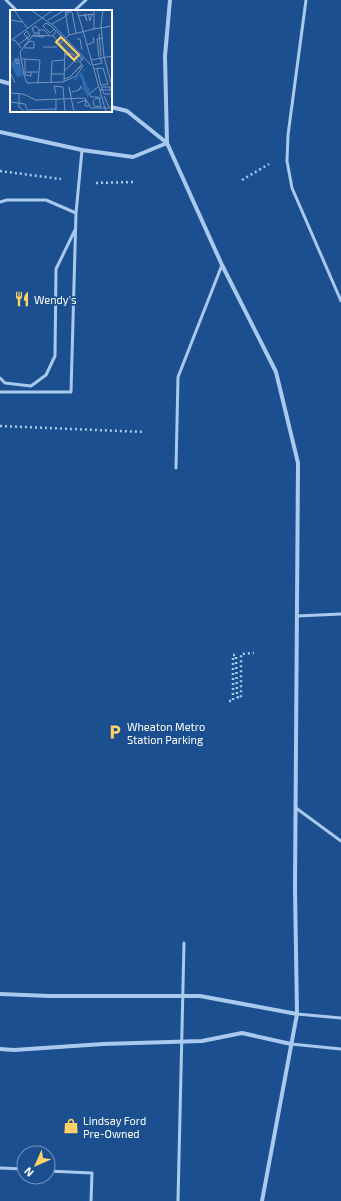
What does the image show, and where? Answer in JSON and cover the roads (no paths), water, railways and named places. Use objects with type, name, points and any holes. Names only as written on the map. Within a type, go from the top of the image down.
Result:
[{"type":"street","points":[[170,0],[165,56],[167,143],[222,265],[276,372],[298,463],[295,931],[296,1014],[262,1201]]},
{"type":"street","points":[[0,81],[10,84]]},
{"type":"street","points":[[112,107],[127,111],[167,143]]},
{"type":"street","points":[[0,132],[82,150],[133,157],[167,143]]},
{"type":"street","points":[[0,994],[49,996],[200,996],[296,1014]]},
{"type":"street","points":[[0,1049],[14,1050],[103,1044],[202,1040],[242,1033],[291,1044]]},
{"type":"lane","points":[[6,0],[16,10]]},
{"type":"lane","points":[[75,10],[86,0]]},
{"type":"lane","points":[[306,0],[288,135],[287,161],[292,188],[341,302]]},
{"type":"lane","points":[[0,392],[71,392],[76,213],[82,150]]},
{"type":"lane","points":[[0,202],[7,200],[46,200],[76,213]]},
{"type":"lane","points":[[0,378],[5,383],[31,386],[46,375],[55,356],[56,269],[76,228]]},
{"type":"lane","points":[[176,468],[178,377],[222,265]]},
{"type":"lane","points":[[297,616],[341,614]]},
{"type":"lane","points":[[296,808],[341,841]]},
{"type":"lane","points":[[178,1201],[184,943]]},
{"type":"lane","points":[[296,1014],[341,1018]]},
{"type":"lane","points":[[291,1044],[341,1049]]},
{"type":"lane","points":[[0,1168],[16,1169]]},
{"type":"lane","points":[[56,1171],[92,1173],[91,1201]]},
{"type":"place","name":"Wendy's","points":[[22,299]]},
{"type":"place","name":"Wheaton Metro Station Parking","points":[[115,732]]},
{"type":"place","name":"Lindsay Ford Pre-Owned","points":[[71,1126]]}]
